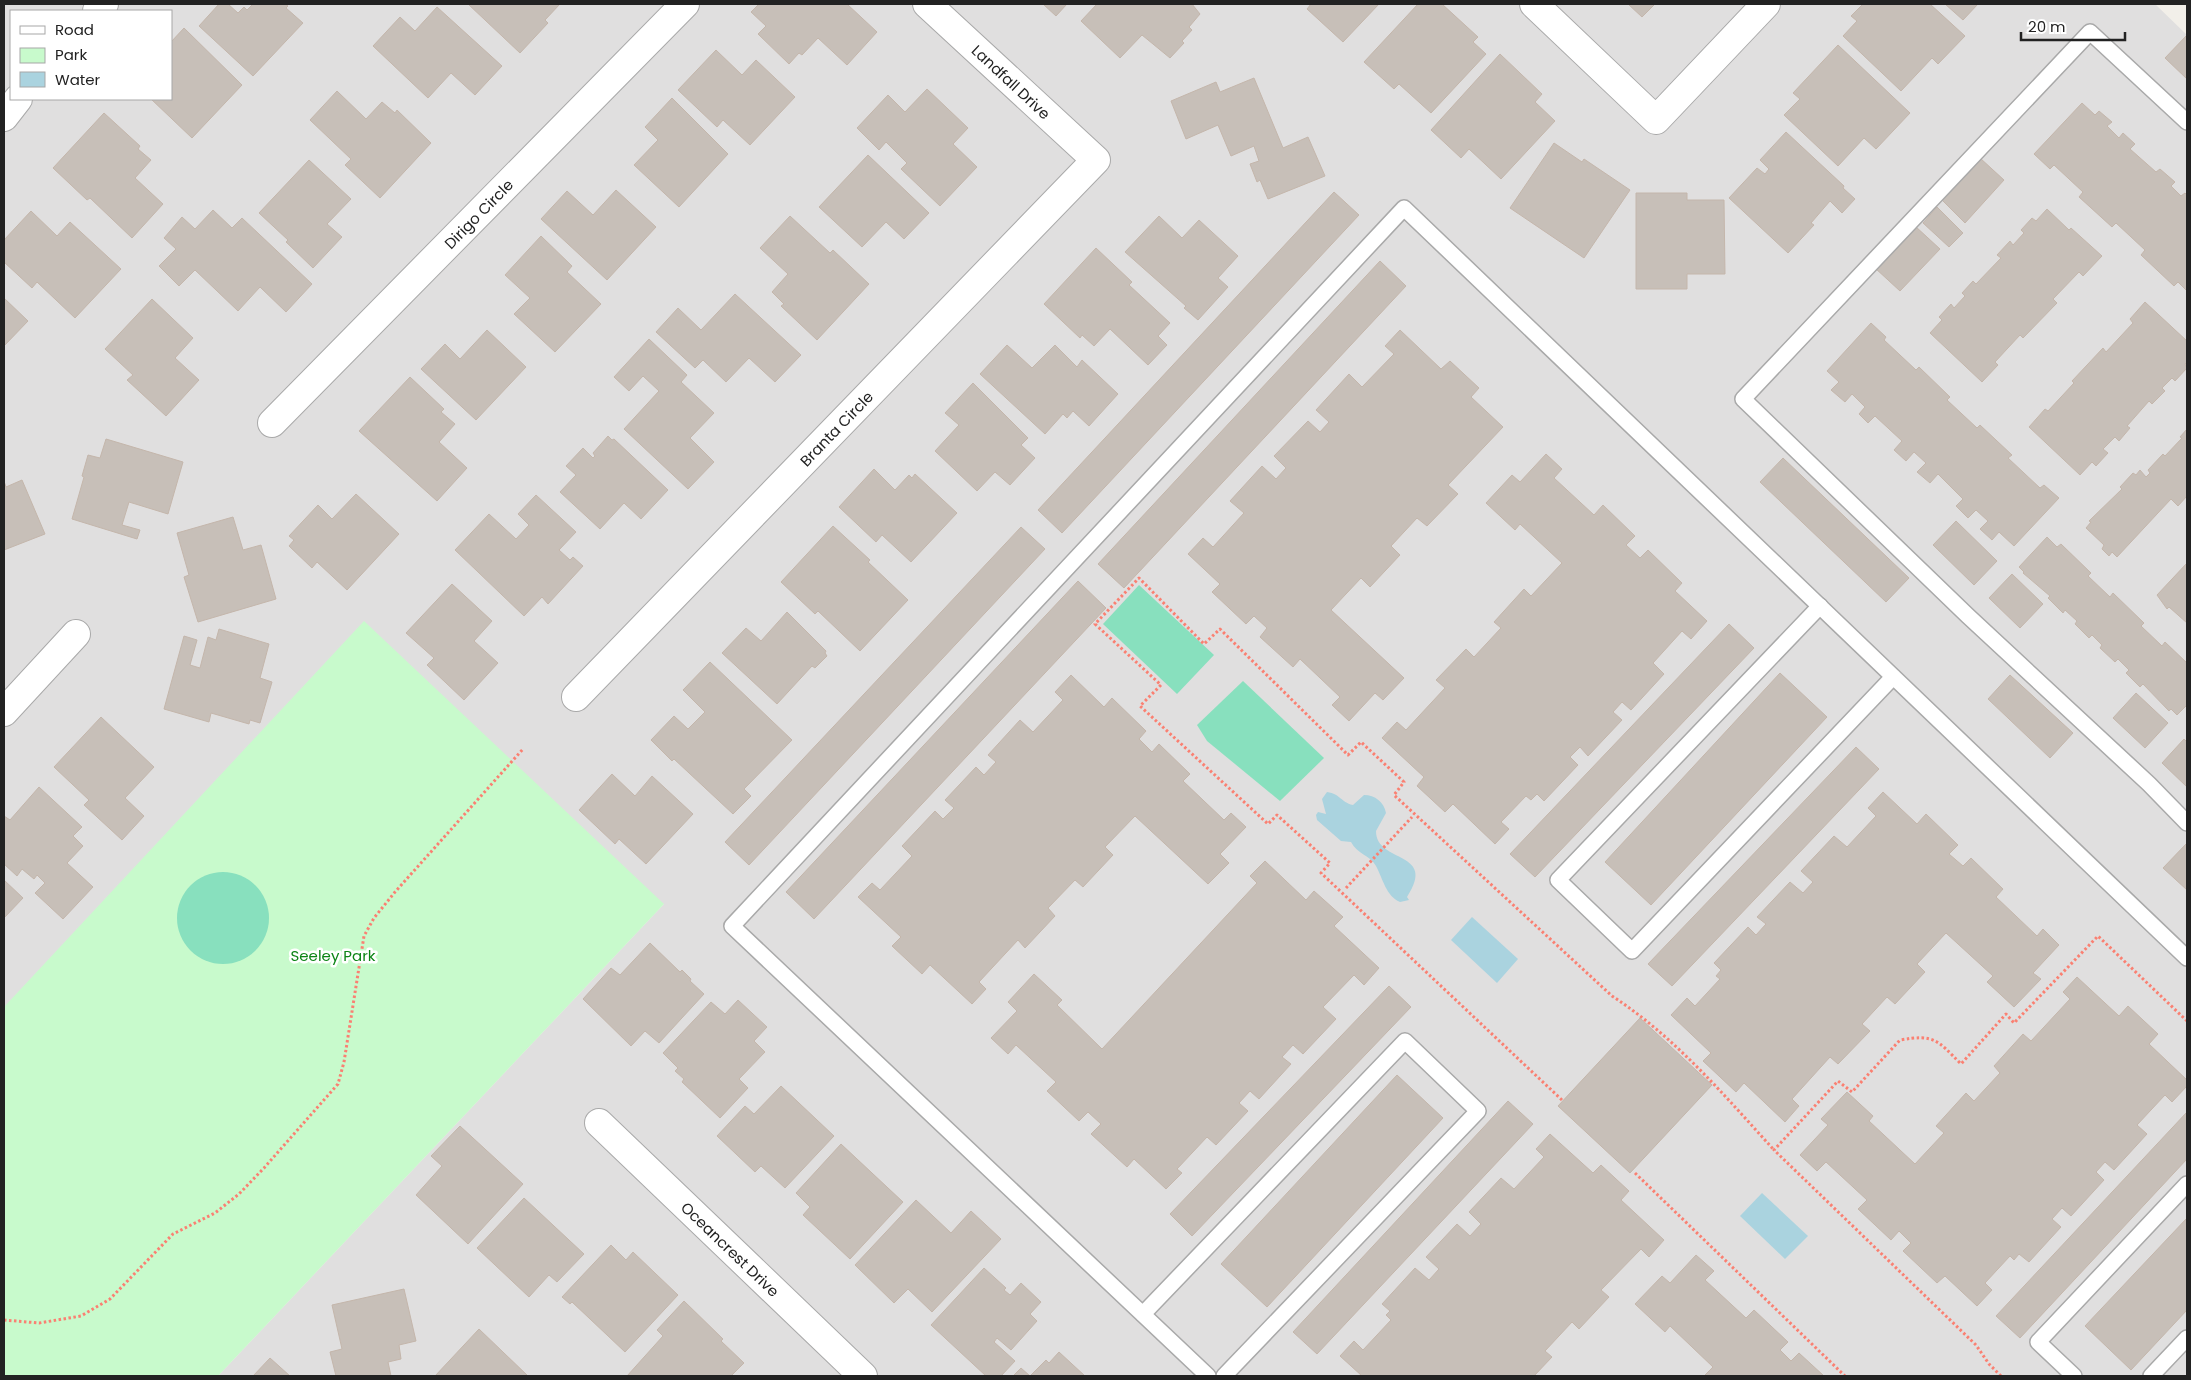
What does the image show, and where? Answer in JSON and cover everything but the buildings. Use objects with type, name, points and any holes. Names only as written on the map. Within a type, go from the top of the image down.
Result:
[{"type":"street","name":"Dirigo Circle","points":[[272,424],[684,4]]},
{"type":"street","name":"Landfall Drive","points":[[927,4],[1096,160]]},
{"type":"street","points":[[1534,4],[1656,120],[1766,4]]},
{"type":"street","points":[[4,117],[17,100]]},
{"type":"street","name":"Branta Circle","points":[[576,697],[1096,160]]},
{"type":"street","points":[[4,712],[76,634]]},
{"type":"street","name":"Oceancrest Drive","points":[[599,1123],[863,1376]]},
{"type":"lane","points":[[2187,122],[2090,32],[1743,398],[1968,616],[2150,784],[2187,823]]},
{"type":"lane","points":[[1208,1376],[732,926],[1404,208],[2187,958]]},
{"type":"lane","points":[[1820,606],[1558,880],[1632,951],[1893,677]]},
{"type":"lane","points":[[1142,1314],[1405,1041],[1478,1112],[1224,1376]]},
{"type":"lane","points":[[2074,1376],[2038,1342],[2187,1184]]},
{"type":"lane","points":[[2151,1376],[2187,1338]]},
{"type":"path","points":[[1562,1100],[1321,873],[1330,863],[1277,815],[1268,824],[1140,706],[1161,684],[1095,624],[1139,578],[1204,644],[1220,629],[1348,755],[1361,742],[1404,782],[1394,796],[1612,996],[1641,1015],[1715,1084],[1774,1150],[1976,1345],[1989,1364],[2001,1376]]},
{"type":"path","points":[[4,1320],[39,1322],[81,1316],[110,1299],[173,1234],[215,1213],[240,1194],[295,1135],[338,1084],[344,1062],[364,936],[374,918],[406,879],[523,749]]},
{"type":"path","points":[[1346,888],[1412,818]]},
{"type":"path","points":[[1774,1150],[1838,1081],[1852,1092],[1900,1040],[1926,1036],[1935,1040],[1960,1064],[2006,1014],[2014,1023],[2098,936],[2187,1021]]},
{"type":"path","points":[[1635,1173],[1846,1376]]},
{"type":"shaded area","points":[[4,4],[2155,4],[2187,35],[2187,1376],[218,1376],[664,904],[4,1007]]},
{"type":"green space","points":[[1139,585],[1214,655],[1177,694],[1103,624]]},
{"type":"green space","name":"Seeley Park","points":[[364,621],[664,904],[218,1376],[4,1376],[4,1007]]},
{"type":"green space","points":[[1243,681],[1324,758],[1280,801],[1207,741],[1197,725]]},
{"type":"green space","points":[[223,872],[240,876],[255,886],[265,901],[269,918],[265,935],[255,950],[240,960],[223,964],[206,960],[191,950],[181,935],[177,918],[181,901],[191,886],[206,876]]},
{"type":"water","points":[[1327,792],[1335,794],[1345,802],[1353,805],[1364,795],[1372,796],[1381,802],[1386,813],[1376,831],[1379,841],[1385,849],[1411,864],[1415,872],[1415,882],[1407,897],[1409,900],[1400,902],[1391,896],[1373,862],[1351,842],[1341,841],[1317,820],[1316,815],[1318,812],[1326,814],[1322,799]]},
{"type":"water","points":[[1472,917],[1518,959],[1497,983],[1451,940]]},
{"type":"water","points":[[1762,1193],[1808,1236],[1785,1259],[1740,1216]]}]
